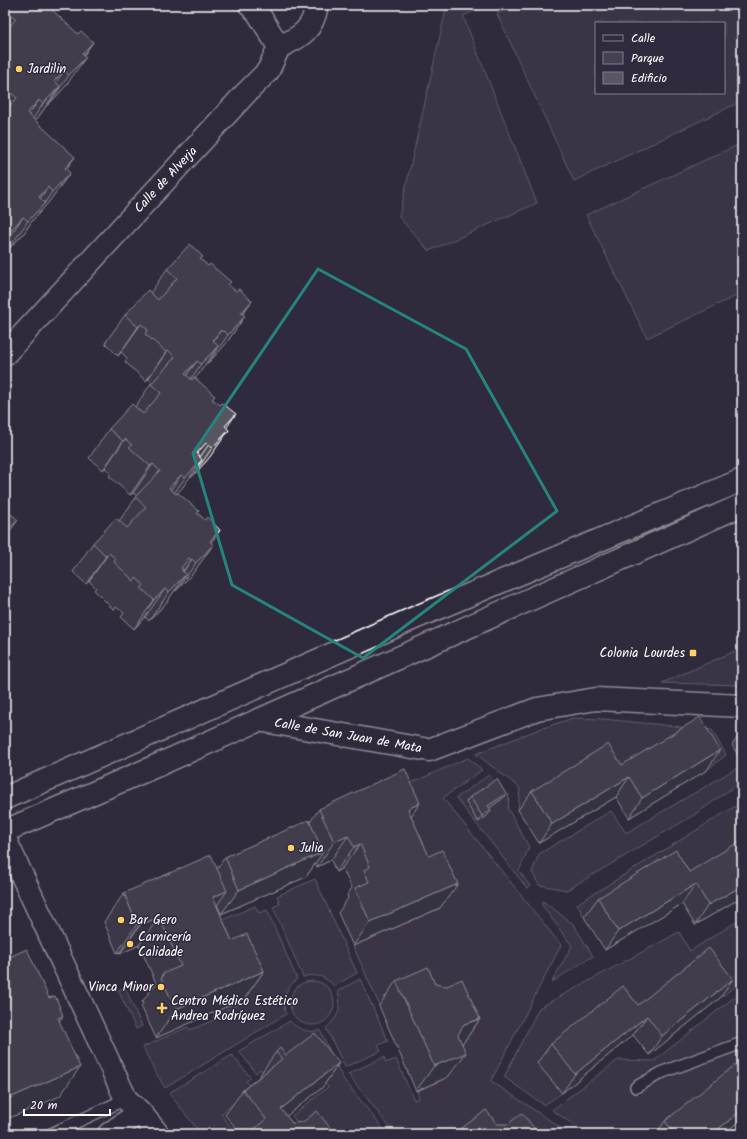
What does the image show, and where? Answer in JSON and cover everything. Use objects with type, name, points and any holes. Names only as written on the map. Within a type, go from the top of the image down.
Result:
[{"type":"main road","points":[[250,5],[258,13],[279,47],[304,34],[315,16],[317,5]]},
{"type":"main road","name":"Calle de Alverja","points":[[5,354],[239,100],[268,71],[279,47]]},
{"type":"main road","points":[[5,798],[412,619],[742,480]]},
{"type":"main road","points":[[5,831],[742,505]]},
{"type":"main road","name":"Calle de San Juan de Mata","points":[[258,720],[429,750],[537,709],[596,699],[742,706]]},
{"type":"main road","points":[[5,839],[57,950],[133,1105],[158,1134]]},
{"type":"main road","points":[[109,1134],[133,1105]]},
{"type":"lane","points":[[636,1087],[663,1072],[742,1043]]},
{"type":"lane","points":[[51,1134],[133,1105]]},
{"type":"highlighted area","points":[[318,269],[466,349],[557,511],[363,658],[232,585],[193,453]]},
{"type":"green space","points":[[447,5],[489,5],[463,16],[537,203],[429,251],[399,217]]},
{"type":"green space","points":[[518,5],[742,5],[742,101],[574,181],[497,14]]},
{"type":"green space","points":[[742,143],[742,293],[647,338],[586,215]]},
{"type":"green space","points":[[742,648],[742,685],[662,683]]},
{"type":"green space","points":[[573,718],[603,719],[712,730],[726,755],[707,770],[687,737],[608,784],[595,763],[518,810],[520,788],[476,754],[537,730]]},
{"type":"green space","points":[[468,758],[482,770],[443,798],[561,945],[491,1081],[570,1134],[395,1134],[348,1074],[384,1057],[386,1063],[396,1059],[414,1100],[419,1098],[417,1091],[448,1077],[411,991],[379,1006],[353,946],[440,908],[388,793]]},
{"type":"green space","points":[[737,768],[742,775],[742,781],[694,815],[567,890],[539,885],[532,872],[539,854],[611,811],[626,833]]},
{"type":"green space","points":[[489,775],[494,782],[484,812],[509,794],[508,809],[529,847],[519,871],[530,886],[527,888],[456,798]]},
{"type":"green space","points":[[742,802],[742,852],[675,891],[662,870],[584,917],[577,904]]},
{"type":"green space","points":[[315,879],[357,973],[334,986],[324,978],[312,975],[303,977],[273,907],[280,904],[277,896]]},
{"type":"green space","points":[[543,901],[573,924],[593,956],[552,982],[572,946],[542,905]]},
{"type":"green space","points":[[255,906],[259,913],[267,910],[297,979],[285,995],[284,1004],[286,1014],[165,1088],[143,1047],[188,1027],[190,1030],[214,1020],[213,1016],[248,1000],[213,924]]},
{"type":"green space","points":[[741,919],[742,981],[720,998],[624,1024],[538,1063],[562,1093],[544,1105],[504,1077],[539,1008],[679,932],[690,951]]},
{"type":"green space","points":[[360,979],[388,1041],[378,1045],[381,1051],[345,1067],[326,1028],[337,1016],[340,1002],[338,991]]},
{"type":"green space","points":[[312,981],[324,985],[330,991],[334,1003],[330,1015],[324,1021],[312,1025],[300,1021],[294,1015],[290,1003],[294,991],[300,985]]},
{"type":"green space","points":[[125,988],[142,1026],[136,1029],[118,990]]},
{"type":"green space","points":[[742,991],[742,1100],[660,1134],[587,1134],[552,1110],[618,1060],[654,1061]]},
{"type":"green space","points":[[290,1021],[304,1030],[320,1030],[342,1077],[387,1134],[306,1134],[292,1116],[328,1087],[299,1049],[265,1075],[260,1069],[256,1073],[239,1051]]},
{"type":"green space","points":[[232,1055],[251,1078],[246,1081],[252,1088],[221,1114],[236,1134],[201,1134],[169,1093]]},
{"type":"building","points":[[10,5],[47,5],[78,34],[81,31],[93,42],[82,54],[86,57],[69,75],[64,71],[54,81],[60,86],[43,104],[39,100],[27,113],[75,157],[65,168],[70,173],[52,192],[48,187],[39,197],[45,203],[28,221],[23,217],[12,229],[5,223],[5,110],[17,98],[5,87],[5,31],[16,19],[6,9]]},
{"type":"building","points":[[190,244],[203,257],[200,259],[208,266],[210,264],[231,282],[228,285],[236,291],[239,289],[252,301],[241,313],[245,316],[228,335],[221,330],[213,340],[218,346],[201,364],[197,361],[185,374],[192,380],[194,377],[215,396],[212,399],[220,405],[222,403],[236,414],[225,426],[229,430],[212,448],[206,443],[197,453],[202,460],[185,478],[181,475],[169,488],[176,494],[178,493],[199,511],[197,513],[205,520],[207,517],[220,530],[210,541],[213,545],[196,563],[189,558],[181,568],[186,574],[169,592],[165,589],[154,600],[141,588],[144,585],[136,578],[134,581],[114,562],[116,559],[109,553],[106,556],[93,543],[116,518],[127,528],[146,507],[135,497],[160,471],[153,464],[150,466],[129,447],[132,445],[125,439],[123,441],[109,429],[132,404],[143,414],[161,393],[151,384],[175,357],[168,350],[166,352],[145,334],[148,330],[141,324],[138,327],[125,315],[148,290],[158,300],[177,278],[167,269]]},
{"type":"building","points":[[5,509],[18,520],[6,532],[10,536],[5,541]]},
{"type":"building","points":[[700,717],[720,750],[642,798],[629,777],[552,824],[532,791],[608,744],[622,765]]},
{"type":"building","points":[[405,769],[420,803],[408,809],[429,856],[442,850],[458,884],[370,922],[355,888],[369,882],[364,870],[370,867],[365,855],[360,844],[354,847],[348,836],[334,842],[319,809]]},
{"type":"building","points":[[497,779],[506,794],[488,806],[491,810],[482,816],[470,797]]},
{"type":"building","points":[[309,820],[323,852],[239,890],[225,857]]},
{"type":"building","points":[[742,840],[742,886],[708,905],[696,884],[618,931],[598,898],[676,850],[689,872]]},
{"type":"building","points":[[211,855],[227,891],[213,897],[232,941],[247,934],[264,971],[176,1009],[161,978],[163,977],[162,974],[181,966],[159,917],[140,925],[137,924],[124,893]]},
{"type":"building","points":[[709,948],[733,979],[662,1036],[647,1016],[575,1074],[551,1044],[623,986],[638,1005]]},
{"type":"building","points":[[27,949],[49,998],[55,996],[63,1016],[58,1018],[80,1067],[5,1100],[5,959]]},
{"type":"building","points":[[428,967],[435,984],[447,986],[462,979],[480,1019],[464,1024],[458,1035],[466,1053],[434,1066],[396,981]]},
{"type":"building","points":[[315,1033],[339,1063],[281,1109],[292,1123],[303,1122],[317,1111],[335,1134],[256,1134],[253,1130],[266,1119],[243,1090],[282,1059],[276,1052],[280,1048],[286,1055]]},
{"type":"building","points":[[735,1065],[742,1074],[742,1110],[712,1134],[675,1134],[665,1121]]},
{"type":"building","points":[[486,1110],[497,1124],[508,1124],[522,1113],[539,1134],[460,1134],[458,1131]]},
{"type":"place","name":"Jardilin","points":[[19,69]]},
{"type":"place","name":"Colonia Lourdes","points":[[693,653]]},
{"type":"place","name":"Julia","points":[[291,848]]},
{"type":"place","name":"Bar Gero","points":[[121,920]]},
{"type":"place","name":"Carnicería Calidade","points":[[130,944]]},
{"type":"place","name":"Vinca Minor","points":[[161,987]]},
{"type":"place","name":"Centro Médico Estético Andrea Rodríguez","points":[[162,1008]]}]
